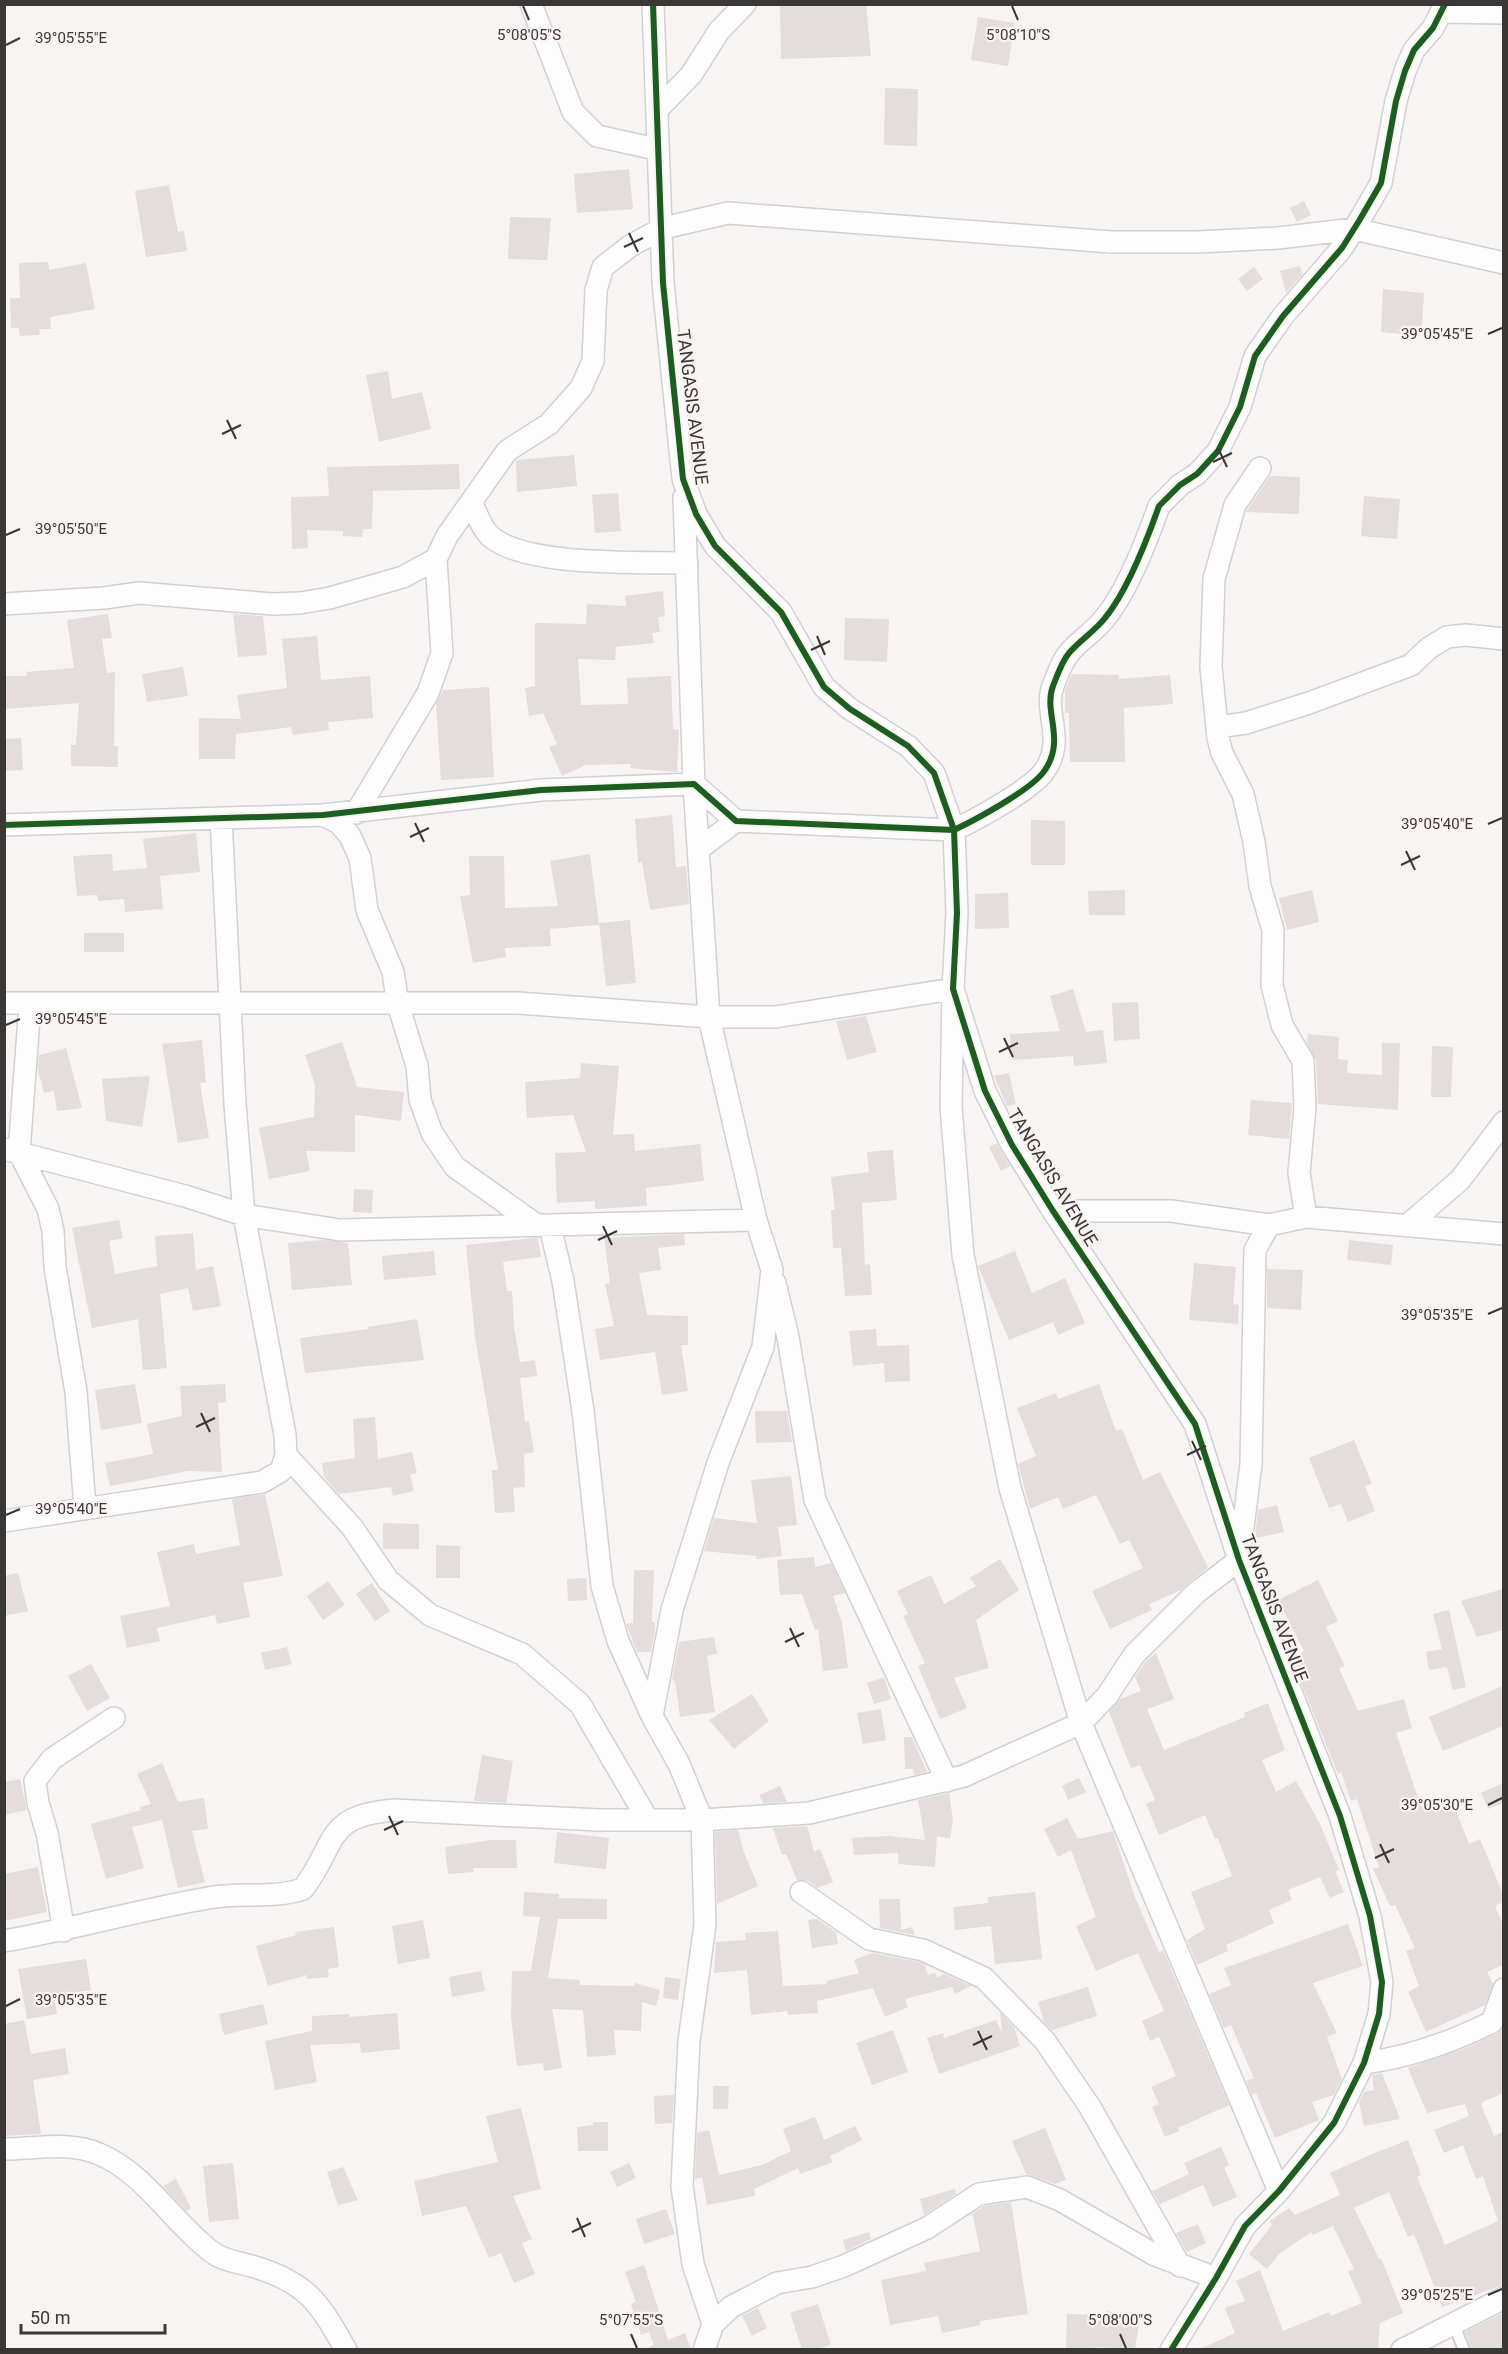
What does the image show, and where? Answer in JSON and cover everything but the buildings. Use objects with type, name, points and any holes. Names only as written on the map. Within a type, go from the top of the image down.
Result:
[{"type":"street","points":[[531,4],[573,112],[597,136],[656,149]]},
{"type":"street","name":"TANGASIS AVENUE","points":[[652,4],[657,110],[656,149],[663,228],[663,283],[683,479],[696,514],[715,546],[781,612],[824,687],[850,709],[908,746],[934,773],[954,830],[957,913],[953,989],[985,1091],[1012,1145],[1053,1211],[1195,1424],[1239,1560],[1340,1816],[1370,1916],[1382,1982],[1379,2014],[1364,2063],[1334,2122],[1279,2191],[1245,2226],[1216,2278],[1171,2349]]},
{"type":"street","points":[[657,110],[691,75],[719,31],[731,4]]},
{"type":"street","points":[[719,31],[745,4]]},
{"type":"street","points":[[4,825],[323,815],[541,790],[694,784],[736,821],[954,830],[1031,786],[1045,770],[1053,752],[1056,731],[1052,688],[1068,654],[1106,617],[1123,589],[1158,506],[1197,474],[1218,451],[1240,407],[1255,356],[1283,316],[1336,256],[1354,229],[1380,183],[1396,101],[1405,70],[1414,50],[1433,28],[1443,8],[1503,13]]},
{"type":"street","points":[[356,813],[428,693],[442,653],[436,559],[447,536],[472,504],[507,451],[549,424],[581,388],[593,360],[596,290],[603,267],[630,246],[663,228],[728,213],[1111,242],[1266,239],[1354,229],[1503,263]]},
{"type":"street","points":[[1260,468],[1234,505],[1214,579],[1211,667],[1222,753],[1243,794],[1254,842],[1260,886],[1273,930],[1272,985],[1282,1025],[1303,1061],[1305,1107],[1299,1173],[1306,1217]]},
{"type":"street","points":[[683,479],[694,784],[709,1017],[756,1220],[772,1270],[788,1337],[815,1500],[947,1781]]},
{"type":"street","points":[[472,504],[488,534],[502,545],[519,551],[572,559],[687,563]]},
{"type":"street","points":[[4,604],[104,598],[139,593],[273,604],[300,603],[330,598],[403,577],[436,559]]},
{"type":"street","points":[[1217,727],[1245,723],[1411,665],[1429,648],[1447,637],[1466,635],[1503,639]]},
{"type":"street","points":[[323,815],[339,823],[350,836],[360,858],[367,910],[393,972],[398,1004],[417,1066],[420,1101],[432,1133],[455,1167],[544,1226],[563,1281],[584,1411],[602,1586],[618,1641],[652,1716],[679,1764],[702,1820],[705,1925],[689,2041],[682,2186],[693,2264],[713,2324]]},
{"type":"street","points":[[4,1521],[262,1482],[281,1472],[286,1455],[285,1436],[244,1215],[229,1003],[221,818]]},
{"type":"street","points":[[699,849],[736,821]]},
{"type":"street","points":[[4,1003],[30,1005],[518,1003],[709,1017],[775,1017],[953,989],[951,1107],[963,1255],[1010,1488],[1081,1723],[1279,2191]]},
{"type":"street","points":[[30,1005],[12,1151],[48,1209],[53,1231],[55,1266],[76,1392],[85,1507]]},
{"type":"street","points":[[1409,1224],[1460,1180],[1503,1122]]},
{"type":"street","points":[[12,1151],[185,1196],[244,1215],[340,1230],[756,1220]]},
{"type":"street","points":[[1053,1211],[1171,1211],[1269,1225],[1306,1217],[1409,1224],[1503,1234]]},
{"type":"street","points":[[4,1941],[63,1931],[208,1898],[252,1893],[290,1893],[303,1889],[341,1826],[366,1812],[394,1810],[648,1820],[702,1820],[809,1813],[964,1776],[1081,1723],[1107,1695],[1134,1655],[1196,1593],[1239,1560],[1251,1464],[1254,1250],[1269,1225]]},
{"type":"street","points":[[652,1716],[672,1610],[718,1463],[763,1347],[772,1270]]},
{"type":"street","points":[[286,1455],[352,1527],[388,1580],[430,1616],[522,1654],[580,1704],[648,1820]]},
{"type":"street","points":[[63,1931],[47,1833],[38,1803],[35,1781],[52,1759],[114,1718]]},
{"type":"street","points":[[801,1892],[869,1939],[923,1950],[984,1978],[1045,2041],[1090,2108],[1180,2266]]},
{"type":"street","points":[[1364,2063],[1420,2052],[1458,2039],[1498,2021],[1503,1989]]},
{"type":"street","points":[[4,2149],[70,2146],[99,2153],[127,2168],[188,2233],[215,2255],[285,2276],[320,2304],[346,2349]]},
{"type":"street","points":[[704,2349],[713,2324],[731,2307],[777,2283],[812,2277],[843,2266],[927,2228],[979,2194],[1027,2187],[1060,2200],[1129,2242],[1180,2266],[1216,2278]]},
{"type":"street","points":[[1402,2349],[1503,2298]]},
{"type":"lane","points":[[1453,2322],[1464,2349]]},
{"type":"cycle path","points":[[653,4],[663,283],[683,479],[696,514],[715,546],[781,612],[824,687],[850,709],[908,746],[934,773],[954,830],[957,913],[953,989],[985,1091],[1012,1145],[1053,1211],[1195,1424],[1239,1560],[1340,1816],[1370,1916],[1382,1982],[1379,2014],[1364,2063],[1334,2123],[1279,2191],[1245,2226],[1171,2350]]},
{"type":"cycle path","points":[[4,825],[323,815],[541,790],[694,784],[736,821],[954,830],[989,812],[1029,786],[1045,770],[1054,747],[1051,696],[1064,660],[1073,648],[1101,623],[1113,607],[1136,564],[1159,506],[1180,485],[1197,474],[1218,451],[1240,407],[1255,356],[1283,316],[1342,248],[1381,183],[1396,101],[1405,71],[1414,50],[1433,28],[1445,4]]}]
